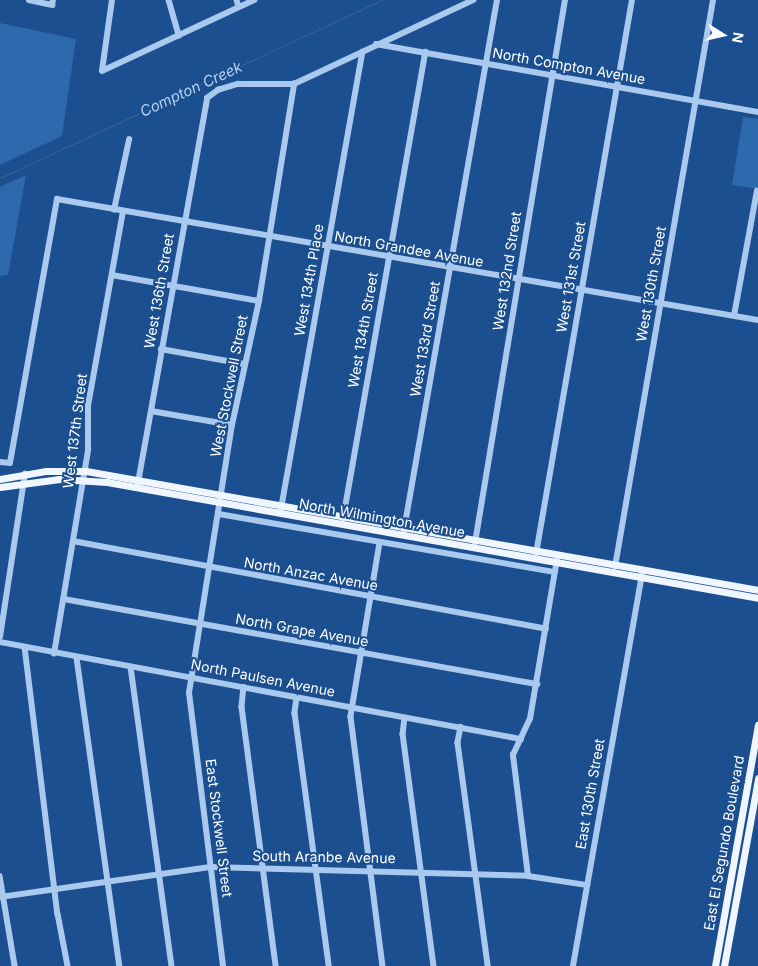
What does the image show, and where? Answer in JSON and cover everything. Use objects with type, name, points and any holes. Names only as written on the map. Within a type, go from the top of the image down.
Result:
[{"type":"main road","name":"North Wilmington Avenue","points":[[0,479],[25,474],[84,471],[282,505],[404,535],[474,543],[614,568],[643,569],[758,590]]},
{"type":"main road","name":"North Wilmington Avenue","points":[[0,487],[25,482],[83,480],[281,513],[405,526],[474,543]]},
{"type":"main road","name":"North Wilmington Avenue","points":[[614,568],[641,577],[758,598]]},
{"type":"main road","name":"East El Segundo Boulevard","points":[[715,966],[758,725]]},
{"type":"main road","name":"East El Segundo Boulevard","points":[[724,966],[758,778]]},
{"type":"street","points":[[29,0],[52,5],[53,0]]},
{"type":"street","points":[[112,0],[102,71],[254,0]]},
{"type":"street","points":[[169,0],[179,36]]},
{"type":"street","points":[[237,0],[239,7]]},
{"type":"street","points":[[294,84],[473,0]]},
{"type":"street","name":"West 133rd Street","points":[[404,535],[497,0]]},
{"type":"street","name":"West 132nd Street","points":[[474,543],[565,0]]},
{"type":"street","name":"West 131st Street","points":[[536,554],[632,0]]},
{"type":"street","name":"West 130th Street","points":[[614,568],[713,0]]},
{"type":"street","name":"North Compton Avenue","points":[[376,44],[758,112]]},
{"type":"street","name":"West 134th Place","points":[[281,513],[362,52]]},
{"type":"street","name":"West 134th Street","points":[[343,520],[424,52]]},
{"type":"street","name":"West 136th Street","points":[[137,488],[207,98],[218,90],[238,84],[294,84]]},
{"type":"street","name":"West Stockwell Street","points":[[189,693],[232,425],[259,301],[294,84]]},
{"type":"street","points":[[114,210],[129,140]]},
{"type":"street","points":[[734,316],[757,191]]},
{"type":"street","name":"North Grandee Avenue","points":[[0,462],[10,463],[57,199],[581,292],[758,320]]},
{"type":"street","name":"West 137th Street","points":[[54,654],[83,480],[88,406],[123,212]]},
{"type":"street","points":[[112,275],[259,301]]},
{"type":"street","points":[[161,349],[244,364]]},
{"type":"street","points":[[151,411],[232,425]]},
{"type":"street","points":[[0,637],[25,474]]},
{"type":"street","points":[[219,514],[555,572]]},
{"type":"street","name":"North Anzac Avenue","points":[[73,541],[209,568],[546,629]]},
{"type":"street","points":[[380,543],[352,708],[351,724],[383,966]]},
{"type":"street","points":[[528,876],[513,755],[530,719],[557,558]]},
{"type":"street","points":[[641,577],[643,569]]},
{"type":"street","name":"East 130th Street","points":[[572,966],[641,577]]},
{"type":"street","name":"North Grape Avenue","points":[[64,599],[536,684]]},
{"type":"street","name":"North Paulsen Avenue","points":[[0,642],[54,654],[192,677],[521,739]]},
{"type":"street","points":[[24,647],[54,888],[68,966]]},
{"type":"street","points":[[77,658],[120,966]]},
{"type":"street","points":[[131,667],[172,966]]},
{"type":"street","points":[[244,687],[242,707],[265,868],[276,966]]},
{"type":"street","name":"East Stockwell Street","points":[[189,693],[223,966]]},
{"type":"street","points":[[297,698],[295,713],[329,966]]},
{"type":"street","points":[[405,718],[403,734],[434,966]]},
{"type":"street","points":[[460,727],[458,743],[488,966]]},
{"type":"street","name":"South Aranbe Avenue","points":[[1,897],[212,867],[317,868],[528,876],[587,885]]},
{"type":"street","points":[[0,876],[1,897],[15,966]]},
{"type":"shaded area","points":[[0,23],[76,39],[62,136],[0,165]]},
{"type":"shaded area","points":[[743,117],[758,119],[758,189],[732,185]]},
{"type":"shaded area","points":[[26,175],[8,275],[0,276],[0,187]]},
{"type":"waterway","name":"Compton Creek","points":[[0,178],[382,0]]}]
